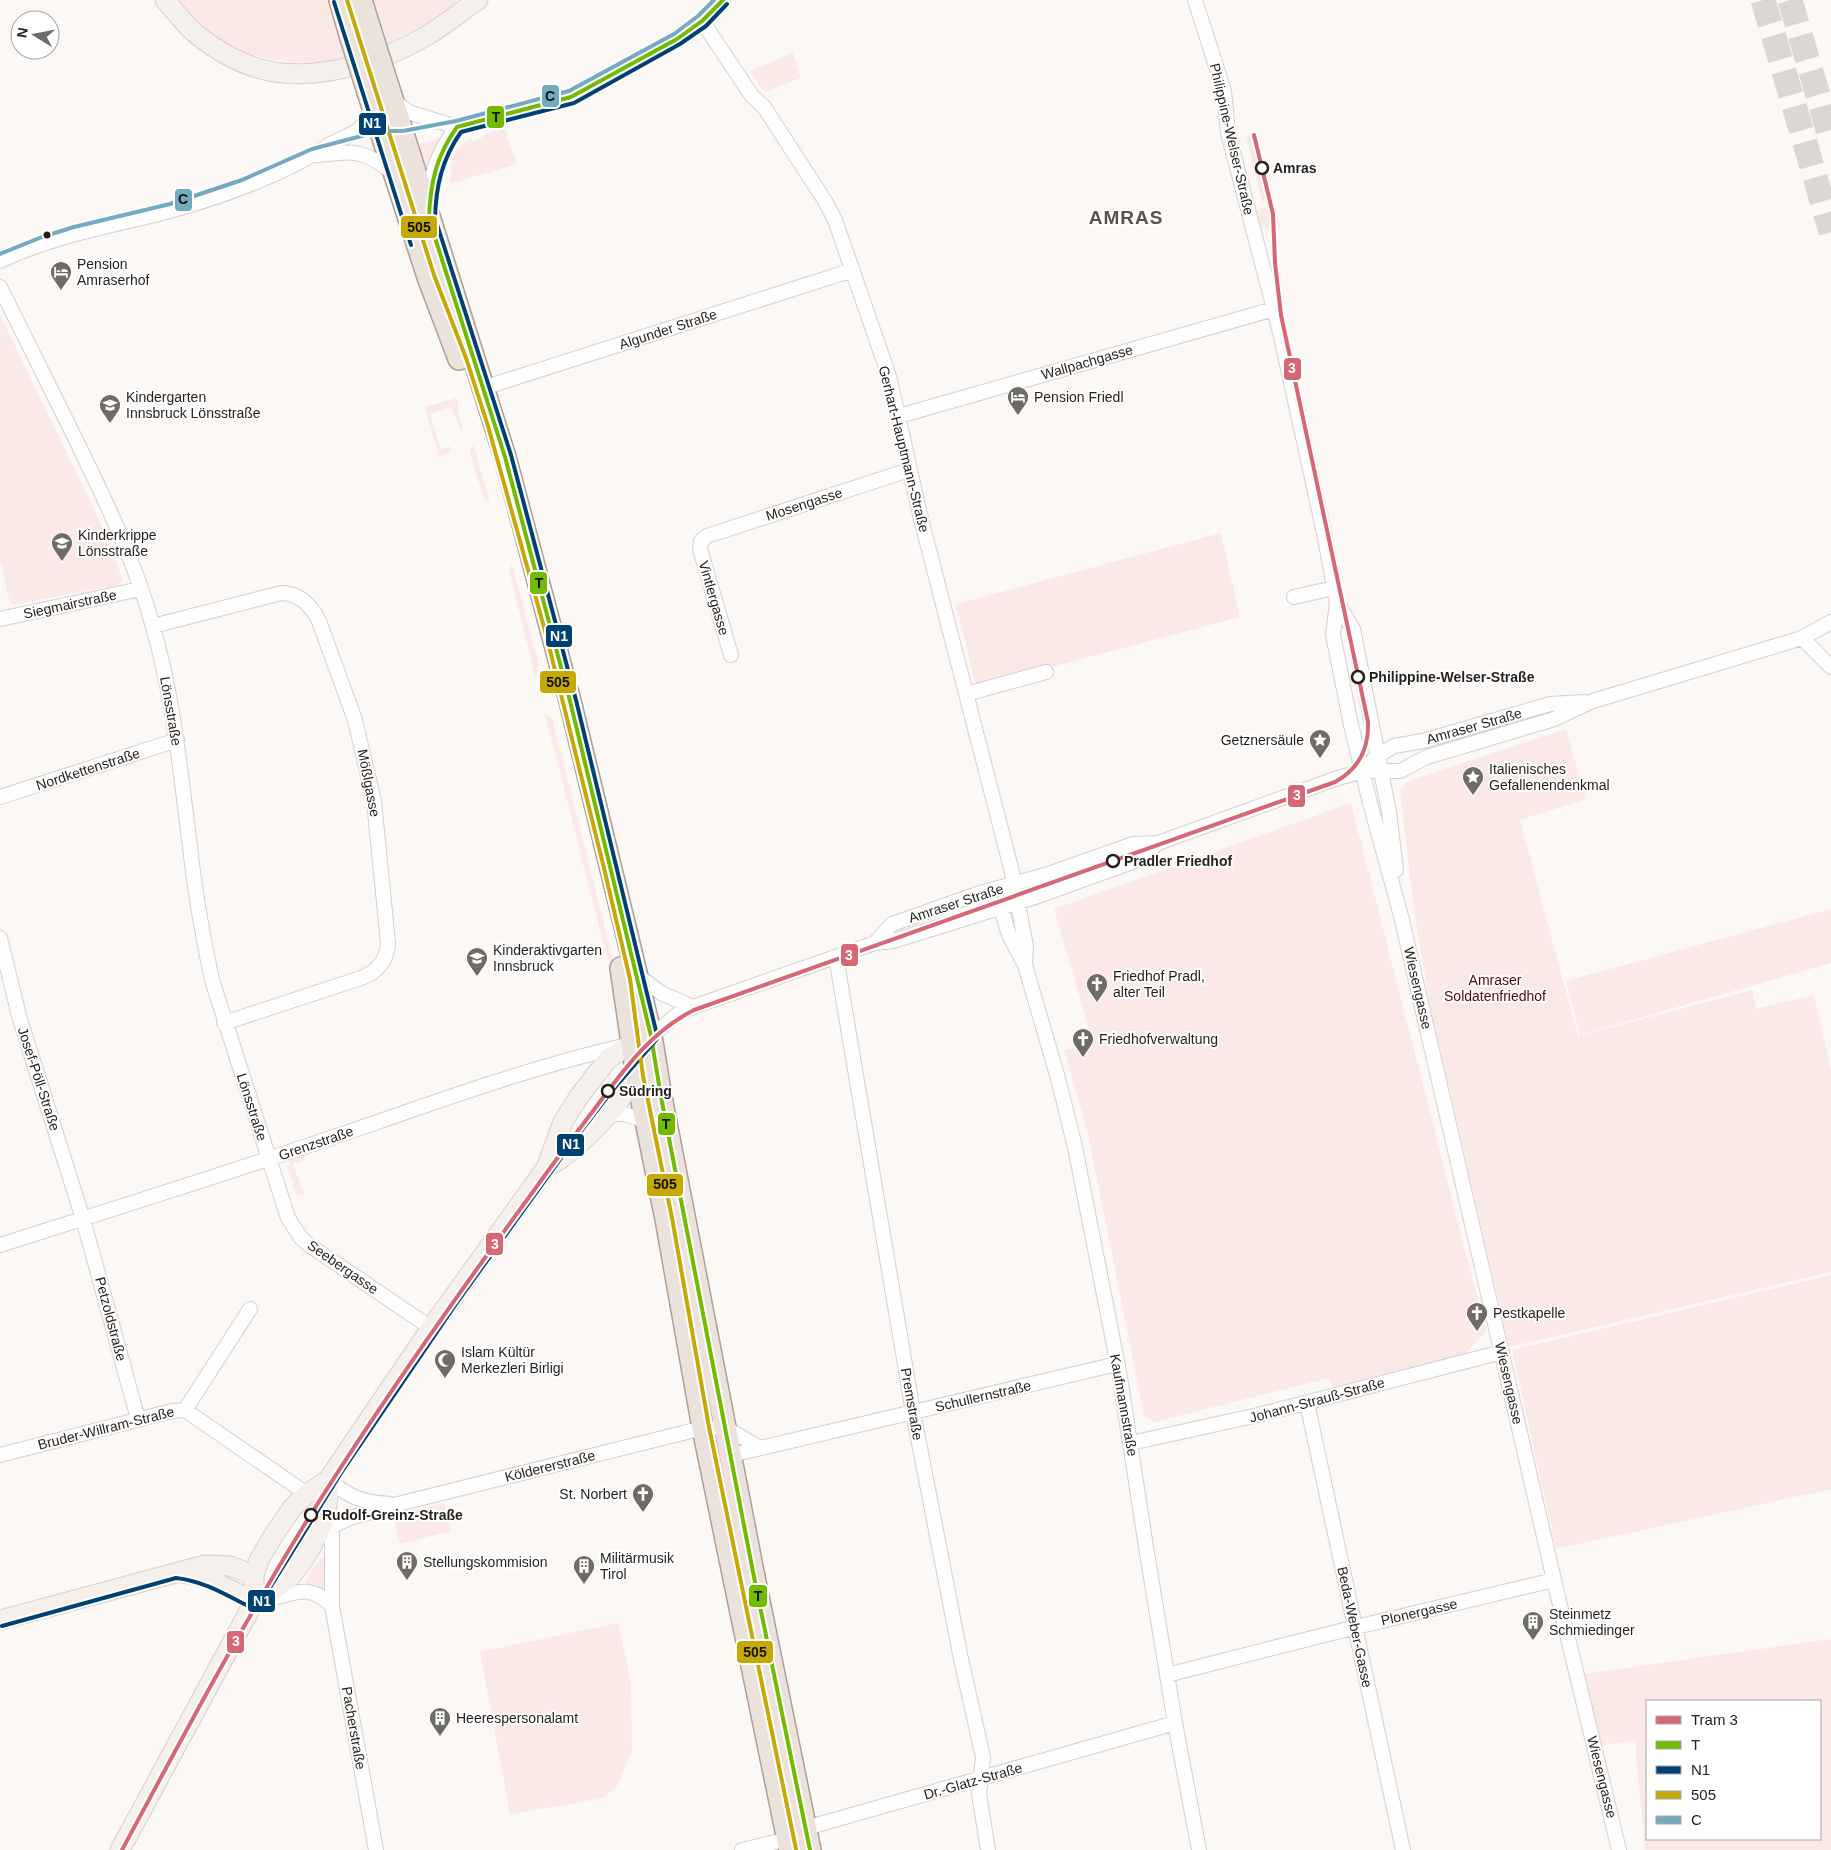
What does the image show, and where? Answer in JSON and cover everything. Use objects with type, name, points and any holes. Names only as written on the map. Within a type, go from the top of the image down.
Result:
[{"type":"main road","points":[[340,0],[360,32],[380,95],[429,219],[505,457],[570,701],[637,975],[646,1044],[637,1077],[703,1428],[789,1845]]},
{"type":"main road","points":[[360,32],[361,0]]},
{"type":"main road","points":[[380,95],[395,175],[428,278],[470,390],[518,552],[617,947],[627,998],[646,1044],[661,1097],[810,1850]]},
{"type":"street","points":[[165,0],[195,33],[223,53],[242,63],[275,72],[291,73],[336,70],[391,53],[428,35],[474,2]]},
{"type":"street","points":[[0,261],[44,243],[76,233],[172,210],[244,186],[314,155],[332,143],[358,130],[367,120],[380,95],[408,112],[457,127],[571,97],[677,39],[702,21],[723,0]]},
{"type":"street","name":"Philippine-Welser-Straße","points":[[1195,0],[1224,91],[1228,133],[1274,309],[1322,524],[1337,602],[1353,629],[1380,771]]},
{"type":"street","name":"Gerhart-Hauptmann-Straße","points":[[702,21],[752,96],[764,107],[825,201],[842,238],[889,376],[909,470],[1011,868],[1018,902]]},
{"type":"street","points":[[429,219],[429,195],[432,173],[443,146],[457,127]]},
{"type":"street","points":[[314,155],[345,152],[363,154],[378,161],[395,175]]},
{"type":"street","name":"Algunder Straße","points":[[482,388],[853,270]]},
{"type":"street","name":"Lönsstraße","points":[[0,287],[102,495],[122,540],[153,626],[165,674],[177,740],[191,855],[212,980],[269,1159]]},
{"type":"street","name":"Wallpachgasse","points":[[899,416],[1274,309]]},
{"type":"street","name":"Mosengasse","points":[[701,541],[707,536],[909,470]]},
{"type":"street","name":"Vintlergasse","points":[[701,541],[700,549],[731,655]]},
{"type":"street","points":[[1294,597],[1334,588]]},
{"type":"street","name":"Siegmairstraße","points":[[0,619],[140,589]]},
{"type":"street","name":"Mößlgasse","points":[[153,626],[281,593],[292,594],[306,602],[319,621],[355,720],[374,800],[388,942],[386,954],[380,966],[368,975],[360,978],[224,1022]]},
{"type":"street","name":"Philippine-Welser-Straße","points":[[1337,602],[1333,635],[1362,771]]},
{"type":"street","name":"Amraser Straße","points":[[875,943],[892,924],[980,893],[1014,884],[1133,844],[1158,842],[1362,771],[1400,771],[1427,757],[1554,719],[1593,701],[1802,638],[1831,622]]},
{"type":"street","points":[[1802,638],[1831,667]]},
{"type":"street","points":[[966,694],[1046,672]]},
{"type":"street","name":"Amraser Straße","points":[[1362,771],[1378,756],[1394,746],[1423,741],[1550,704],[1593,701]]},
{"type":"street","name":"Nordkettenstraße","points":[[0,797],[177,740]]},
{"type":"street","name":"Wiesengasse","points":[[1362,771],[1401,916],[1554,1580],[1620,1850]]},
{"type":"street","name":"Wiesengasse","points":[[1380,771],[1389,812],[1401,916]]},
{"type":"street","name":"Amraser Straße","points":[[646,1044],[670,1020],[693,1007],[875,943],[893,942],[1001,908],[1138,860],[1158,842]]},
{"type":"street","points":[[1001,908],[1014,884]]},
{"type":"street","name":"Kaufmannstraße","points":[[1018,902],[1026,946],[1025,965]]},
{"type":"street","name":"Kaufmannstraße","points":[[1001,908],[1009,935],[1025,965],[1067,1113],[1118,1364],[1167,1675],[1200,1850]]},
{"type":"street","name":"Josef-Pöll-Straße","points":[[0,938],[19,1016],[83,1219]]},
{"type":"street","name":"Premstraße","points":[[836,957],[913,1412],[961,1659],[983,1757],[979,1794],[988,1850]]},
{"type":"street","points":[[637,975],[661,993],[693,1007]]},
{"type":"street","points":[[120,1850],[254,1602],[291,1576],[313,1542],[322,1524],[329,1489],[431,1328],[546,1168],[563,1122],[578,1098],[608,1059],[646,1044]]},
{"type":"street","name":"Grenzstraße","points":[[0,1245],[269,1159],[477,1088],[595,1052],[646,1044]]},
{"type":"street","points":[[546,1168],[565,1157],[580,1145],[607,1116],[637,1077]]},
{"type":"street","points":[[607,1116],[621,1113],[646,1120]]},
{"type":"street","name":"Seebergasse","points":[[269,1159],[283,1206],[301,1238],[431,1328]]},
{"type":"street","name":"Petzoldstraße","points":[[83,1219],[138,1418]]},
{"type":"street","points":[[185,1410],[250,1309]]},
{"type":"street","name":"Johann-Strauß-Straße","points":[[1131,1443],[1213,1426],[1307,1403],[1502,1352]]},
{"type":"street","name":"Schullernstraße","points":[[731,1455],[1118,1364]]},
{"type":"street","name":"Beda-Weber-Gasse","points":[[1307,1403],[1403,1850]]},
{"type":"street","name":"Bruder-Willram-Straße","points":[[0,1454],[138,1418],[185,1410],[307,1494]]},
{"type":"street","name":"Köldererstraße","points":[[313,1542],[350,1518],[398,1504],[703,1428],[726,1428]]},
{"type":"street","points":[[726,1428],[760,1448]]},
{"type":"street","points":[[254,1602],[254,1575],[259,1560],[275,1533],[293,1507],[307,1494],[329,1489]]},
{"type":"street","name":"Köldererstraße","points":[[329,1489],[361,1501],[398,1504]]},
{"type":"street","name":"Pacherstraße","points":[[329,1489],[332,1528],[332,1606],[376,1850]]},
{"type":"street","points":[[0,1620],[175,1572],[212,1564],[230,1566],[254,1575]]},
{"type":"street","points":[[175,1572],[194,1574],[212,1580],[254,1602],[309,1591],[321,1596],[332,1606]]},
{"type":"street","name":"Plonergasse","points":[[1167,1675],[1356,1627],[1554,1580]]},
{"type":"street","name":"Dr.-Glatz-Straße","points":[[806,1828],[1175,1722]]},
{"type":"street","points":[[780,1803],[806,1828]]},
{"type":"street","points":[[742,1850],[789,1845]]},
{"type":"green space","points":[[178,0],[329,0],[345,59],[305,63],[285,62],[247,53],[211,34]]},
{"type":"green space","points":[[372,0],[458,0],[433,20],[386,44]]},
{"type":"green space","points":[[793,53],[801,78],[767,91],[762,89],[750,71]]},
{"type":"green space","points":[[504,128],[517,164],[450,184],[453,158],[458,149],[470,139],[472,141],[482,138],[481,136]]},
{"type":"green space","points":[[1256,133],[1274,199],[1262,202],[1246,136]]},
{"type":"green space","points":[[439,138],[431,154],[426,173],[417,145]]},
{"type":"green space","points":[[1275,205],[1281,227],[1259,228],[1255,210]]},
{"type":"green space","points":[[0,314],[108,539],[122,578],[122,582],[118,585],[12,605],[8,596],[2,564],[0,564]]},
{"type":"green space","points":[[456,398],[458,400],[457,408],[462,425],[462,434],[451,407],[430,414],[441,449],[450,446],[451,450],[448,454],[439,457],[425,407]]},
{"type":"green space","points":[[473,446],[490,503],[485,501],[470,454]]},
{"type":"green space","points":[[1221,533],[1240,617],[976,687],[956,604]]},
{"type":"green space","points":[[512,564],[538,661],[536,680],[509,570]]},
{"type":"green space","points":[[545,714],[552,718],[614,964],[610,963],[607,957]]},
{"type":"green space","name":"Amraser Soldatenfriedhof","points":[[1566,729],[1586,799],[1520,820],[1578,1036],[1752,990],[1756,1009],[1814,995],[1831,1070],[1831,1272],[1509,1347],[1431,1010],[1414,912],[1400,790],[1408,781]]},
{"type":"green space","name":"Pradler Friedhof","points":[[1351,803],[1487,1331],[1466,1353],[1448,1366],[1332,1389],[1329,1378],[1154,1422],[1144,1416],[1088,1134],[1064,1050],[1093,1043],[1054,909]]},
{"type":"green space","points":[[1831,909],[1831,963],[1580,1035],[1566,981]]},
{"type":"green space","points":[[303,1153],[305,1160],[293,1164],[304,1194],[297,1196],[287,1166],[290,1165],[288,1159]]},
{"type":"green space","points":[[1831,1275],[1831,1489],[1556,1549],[1512,1350]]},
{"type":"green space","points":[[444,1503],[451,1531],[400,1544],[393,1515]]},
{"type":"green space","points":[[327,1555],[326,1591],[306,1584],[313,1567]]},
{"type":"green space","points":[[618,1623],[631,1682],[632,1751],[618,1785],[604,1798],[510,1814],[480,1652]]},
{"type":"green space","points":[[1831,1639],[1831,1850],[1645,1850],[1635,1741],[1602,1745],[1584,1674]]},
{"type":"tunnel","points":[[1763,0],[1831,232]]},
{"type":"tunnel","points":[[1790,0],[1831,140]]},
{"type":"tram line","name":"3","points":[[122,1850],[255,1607],[358,1441],[445,1314],[549,1169],[626,1068],[650,1041],[678,1019],[694,1010],[1335,782],[1350,771],[1361,757],[1367,741],[1368,722],[1281,315],[1275,263],[1273,214],[1254,135]]},
{"type":"transit line","name":"505","points":[[347,0],[434,275],[466,358],[488,426],[547,638],[604,868],[630,979],[643,1076],[672,1218],[709,1427],[796,1849]]},
{"type":"transit line","name":"C","points":[[0,254],[42,237],[74,227],[170,204],[242,180],[312,149],[381,131],[403,131],[456,121],[569,91],[674,34],[698,16],[714,0]]},
{"type":"transit line","name":"T","points":[[723,0],[702,21],[677,39],[571,97],[457,127],[439,160],[433,182],[429,219],[505,457],[570,701],[651,1036],[661,1097],[753,1572],[810,1850]]},
{"type":"transit line","name":"N1","points":[[334,2],[411,245]]},
{"type":"transit line","name":"N1","points":[[2,1626],[176,1578],[205,1585],[252,1608],[258,1607],[341,1473],[458,1301],[569,1147],[611,1092],[657,1039],[576,700],[511,455],[435,218],[441,173],[449,152],[461,132],[574,103],[680,44],[706,26],[727,4]]},
{"type":"place","name":"Amras","points":[[1262,168]]},
{"type":"place","name":"Pension Amraserhof","points":[[61,291]]},
{"type":"place","name":"Pension Friedl","points":[[1018,416]]},
{"type":"place","name":"Kindergarten Innsbruck Lönsstraße","points":[[110,424]]},
{"type":"place","name":"Kinderkrippe Lönsstraße","points":[[62,562]]},
{"type":"place","name":"Philippine-Welser-Straße","points":[[1358,677]]},
{"type":"place","name":"Getznersäule","points":[[1320,759]]},
{"type":"place","name":"Italienisches Gefallenendenkmal","points":[[1473,796]]},
{"type":"place","name":"Pradler Friedhof","points":[[1113,861]]},
{"type":"place","name":"Kinderaktivgarten Innsbruck","points":[[477,977]]},
{"type":"place","name":"Friedhof Pradl, alter Teil","points":[[1097,1003]]},
{"type":"place","name":"Friedhofverwaltung","points":[[1083,1058]]},
{"type":"place","name":"Südring","points":[[608,1091]]},
{"type":"place","name":"Pestkapelle","points":[[1477,1332]]},
{"type":"place","name":"Islam Kültür Merkezleri Birligi","points":[[445,1379]]},
{"type":"place","name":"St. Norbert","points":[[643,1513]]},
{"type":"place","name":"Rudolf-Greinz-Straße","points":[[311,1515]]},
{"type":"place","name":"Stellungskommision","points":[[407,1581]]},
{"type":"place","name":"Militärmusik Tirol","points":[[584,1585]]},
{"type":"place","name":"Steinmetz Schmiedinger","points":[[1533,1641]]},
{"type":"place","name":"Heerespersonalamt","points":[[440,1737]]},
{"type":"district","name":"AMRAS","points":[[1126,217]]}]
